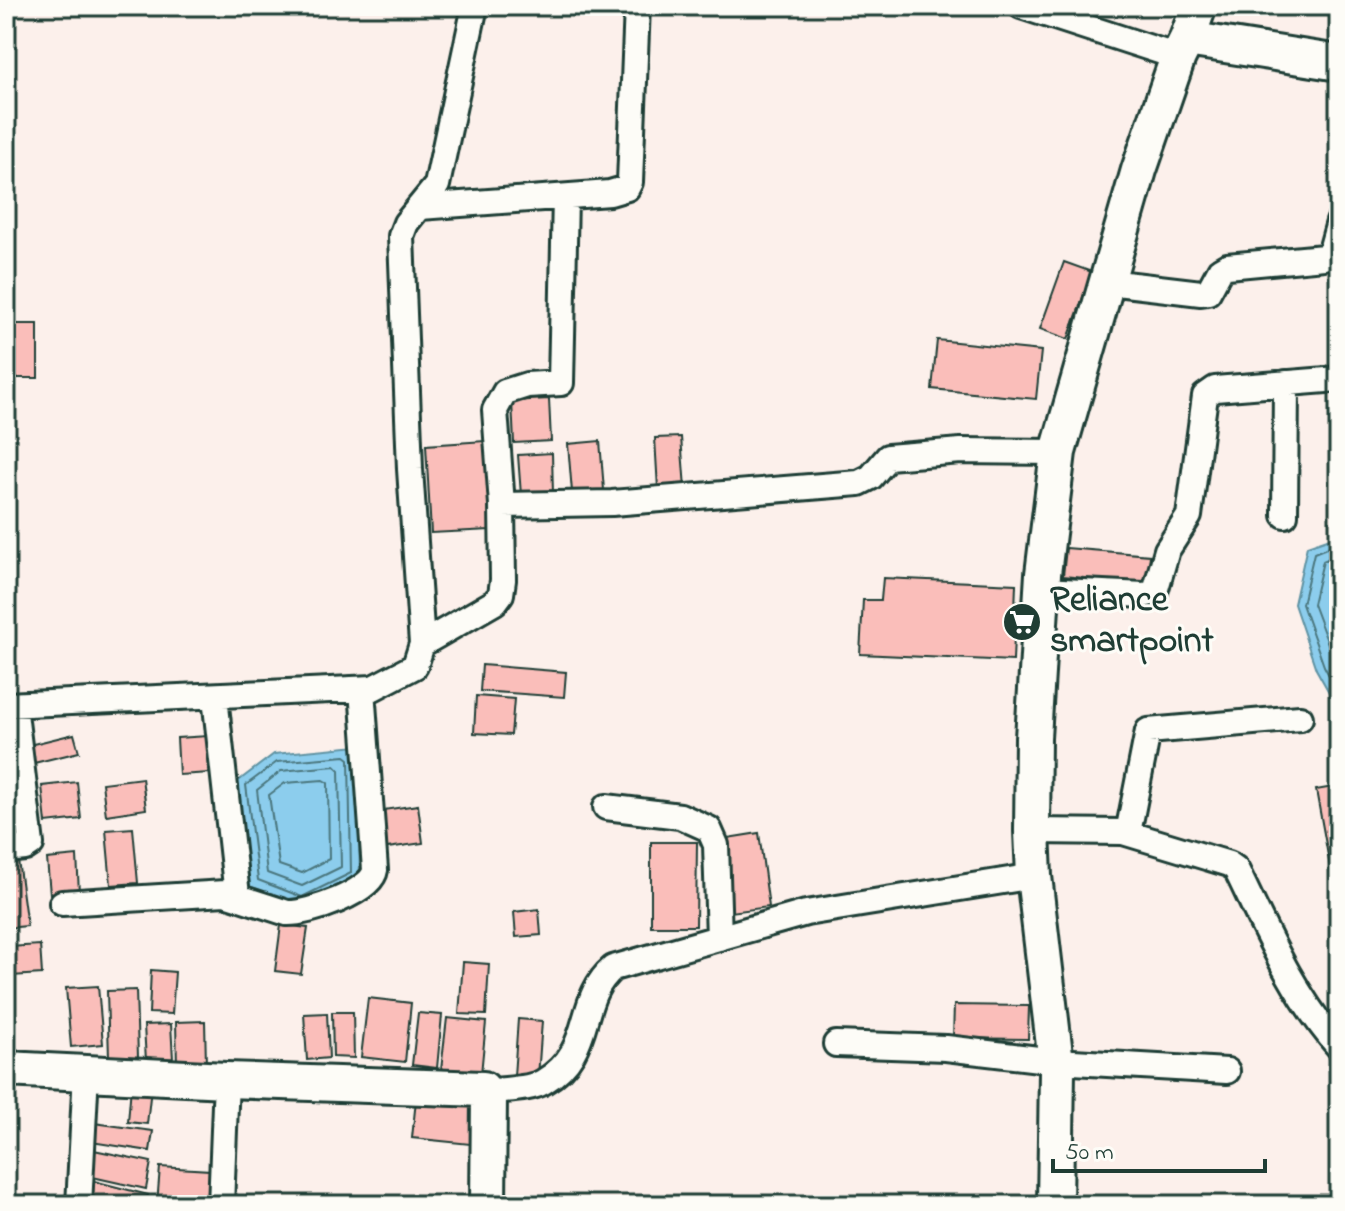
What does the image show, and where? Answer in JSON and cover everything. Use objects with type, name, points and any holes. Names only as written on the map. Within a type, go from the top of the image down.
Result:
[{"type":"street","points":[[6,850],[25,848],[31,844],[10,705],[362,689],[379,686],[415,666],[422,644],[410,469],[401,236],[406,223],[437,185],[475,6]]},
{"type":"street","points":[[420,207],[623,191],[630,182],[637,6]]},
{"type":"street","points":[[1021,6],[1183,48],[1339,63]]},
{"type":"street","points":[[1055,1205],[1056,1061],[1034,876],[1032,831],[1033,738],[1042,590],[1058,452],[1139,170],[1199,6]]},
{"type":"street","points":[[422,644],[495,602],[501,594],[502,505],[495,410],[505,392],[527,385],[561,383],[565,197]]},
{"type":"street","points":[[1108,282],[1208,292],[1220,270],[1227,266],[1324,257],[1331,251],[1339,222]]},
{"type":"street","points":[[1042,590],[1144,595],[1155,592],[1167,550],[1189,516],[1205,396],[1215,389],[1339,379]]},
{"type":"street","points":[[1285,515],[1286,383]]},
{"type":"street","points":[[502,505],[589,505],[859,483],[871,477],[888,457],[924,452],[1058,452]]},
{"type":"street","points":[[62,903],[217,893],[237,895],[287,913],[297,913],[315,909],[371,881],[375,870],[362,689]]},
{"type":"street","points":[[215,697],[237,895]]},
{"type":"street","points":[[1128,833],[1148,731],[1300,718]]},
{"type":"street","points":[[606,807],[680,816],[709,829],[716,845],[719,938]]},
{"type":"street","points":[[1032,831],[1128,833],[1224,862],[1236,869],[1298,991],[1339,1047]]},
{"type":"street","points":[[6,1069],[483,1089],[488,1092],[541,1083],[561,1067],[579,1043],[596,985],[613,968],[806,913],[1034,876]]},
{"type":"street","points":[[836,1044],[946,1048],[1056,1061],[1227,1071]]},
{"type":"street","points":[[79,1205],[86,1072]]},
{"type":"street","points":[[221,1205],[226,1080]]},
{"type":"street","points":[[488,1092],[488,1205]]},
{"type":"water","points":[[1339,535],[1339,710],[1316,669],[1294,604],[1307,546]]},
{"type":"water","points":[[357,746],[360,878],[303,906],[249,886],[237,782],[274,754]]},
{"type":"building","points":[[1064,262],[1092,272],[1068,339],[1040,329]]},
{"type":"building","points":[[6,324],[38,324],[38,378],[6,378]]},
{"type":"building","points":[[937,340],[1041,351],[1036,399],[932,389]]},
{"type":"building","points":[[549,399],[551,441],[514,443],[512,401]]},
{"type":"building","points":[[681,437],[685,488],[658,489],[655,438]]},
{"type":"building","points":[[485,441],[490,530],[431,533],[426,445]]},
{"type":"building","points":[[600,441],[604,490],[572,492],[568,444]]},
{"type":"building","points":[[552,453],[553,494],[521,495],[518,455]]},
{"type":"building","points":[[1066,548],[1150,555],[1147,584],[1063,576]]},
{"type":"building","points":[[883,578],[1016,584],[1013,661],[860,654],[863,600],[881,600]]},
{"type":"building","points":[[482,665],[566,672],[564,697],[480,691]]},
{"type":"building","points":[[476,696],[514,699],[511,735],[474,733]]},
{"type":"building","points":[[74,734],[79,752],[30,764],[25,746]]},
{"type":"building","points":[[208,736],[210,773],[179,775],[177,738]]},
{"type":"building","points":[[142,778],[146,809],[106,815],[102,783]]},
{"type":"building","points":[[77,782],[81,819],[46,823],[42,786]]},
{"type":"building","points":[[1339,786],[1339,882],[1333,883],[1316,790]]},
{"type":"building","points":[[418,805],[423,843],[387,848],[383,810]]},
{"type":"building","points":[[19,809],[22,834],[6,836],[6,811]]},
{"type":"building","points":[[133,828],[138,883],[111,885],[106,830]]},
{"type":"building","points":[[759,833],[769,907],[731,912],[721,839]]},
{"type":"building","points":[[651,842],[697,842],[696,926],[651,926]]},
{"type":"building","points":[[17,853],[27,926],[6,928],[6,855]]},
{"type":"building","points":[[77,856],[79,892],[50,894],[47,859]]},
{"type":"building","points":[[539,909],[541,935],[516,937],[514,912]]},
{"type":"building","points":[[281,925],[308,928],[301,974],[275,971]]},
{"type":"building","points":[[40,945],[42,974],[11,976],[9,947]]},
{"type":"building","points":[[463,962],[489,964],[486,1015],[459,1014]]},
{"type":"building","points":[[151,970],[175,972],[172,1014],[149,1013]]},
{"type":"building","points":[[98,986],[103,1044],[71,1047],[66,988]]},
{"type":"building","points":[[136,990],[138,1057],[109,1058],[107,991]]},
{"type":"building","points":[[368,998],[411,1003],[405,1062],[361,1057]]},
{"type":"building","points":[[954,1005],[1029,1006],[1028,1039],[953,1038]]},
{"type":"building","points":[[332,1012],[353,1012],[354,1058],[333,1057]]},
{"type":"building","points":[[327,1013],[329,1058],[307,1060],[304,1014]]},
{"type":"building","points":[[418,1013],[442,1015],[437,1068],[412,1065]]},
{"type":"building","points":[[447,1018],[486,1022],[481,1074],[441,1070]]},
{"type":"building","points":[[518,1019],[542,1021],[538,1077],[514,1076]]},
{"type":"building","points":[[205,1021],[206,1065],[177,1066],[176,1022]]},
{"type":"building","points":[[171,1024],[173,1059],[146,1061],[144,1025]]},
{"type":"building","points":[[131,1086],[151,1088],[147,1124],[128,1122]]},
{"type":"building","points":[[416,1100],[474,1105],[470,1144],[412,1138]]},
{"type":"building","points":[[94,1123],[153,1131],[150,1151],[91,1142]]},
{"type":"building","points":[[94,1150],[151,1162],[146,1189],[88,1176]]},
{"type":"building","points":[[160,1167],[210,1170],[208,1205],[157,1205]]},
{"type":"building","points":[[90,1180],[148,1195],[145,1205],[91,1205]]},
{"type":"place","name":"Reliance smartpoint","points":[[1022,622]]}]
